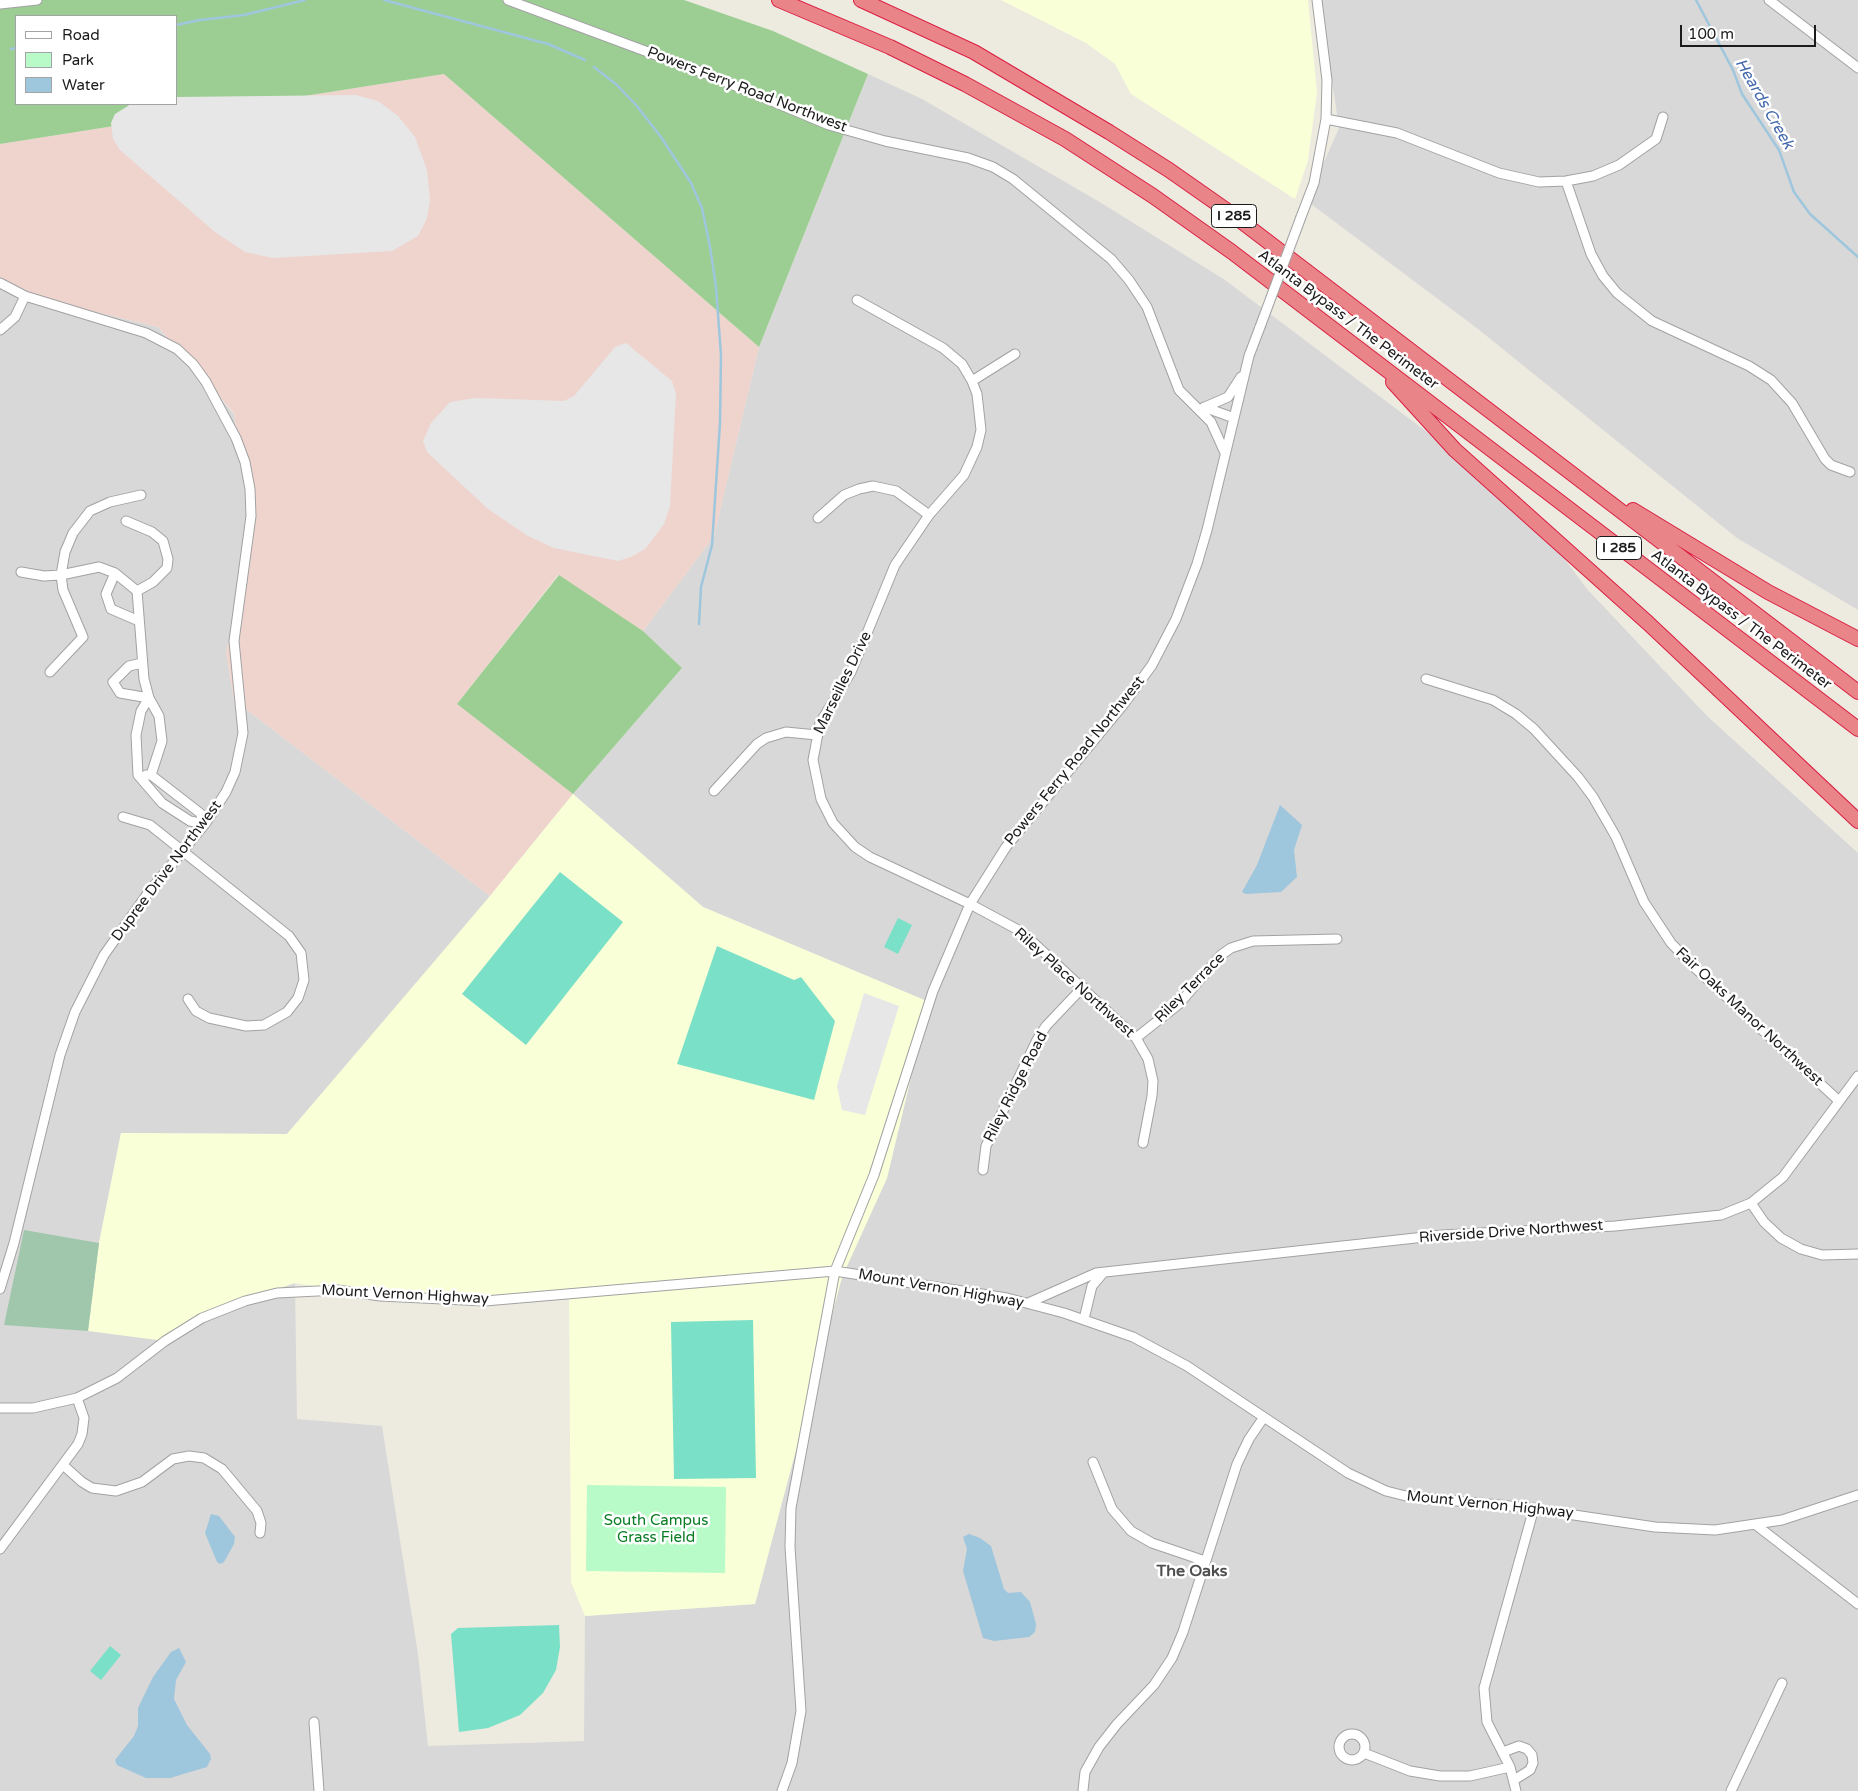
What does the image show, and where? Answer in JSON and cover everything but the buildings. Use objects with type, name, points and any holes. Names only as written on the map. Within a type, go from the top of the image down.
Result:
[{"type":"highway","name":"Atlanta Bypass / The Perimeter","points":[[779,0],[965,84],[1065,139],[1153,196],[1224,247],[1858,729]]},
{"type":"highway","name":"Atlanta Bypass / The Perimeter","points":[[861,0],[974,52],[1101,127],[1169,170],[1229,212],[1858,692]]},
{"type":"highway","points":[[1380,365],[1412,405],[1455,450],[1648,623],[1858,821]]},
{"type":"highway","points":[[1578,478],[1768,592],[1858,639]]},
{"type":"street","points":[[0,4],[37,0]]},
{"type":"street","name":"Powers Ferry Road Northwest","points":[[508,0],[677,62],[829,125],[885,141],[968,158],[993,167],[1013,179],[1111,259],[1129,280],[1147,307],[1179,390],[1188,399],[1234,418],[1197,564],[1176,619],[1156,658],[1094,744],[1006,847],[970,904],[933,991],[874,1175],[835,1271],[791,1508],[790,1547],[801,1711],[798,1739],[782,1791]]},
{"type":"street","points":[[1234,418],[1248,363],[1260,327],[1314,183],[1326,119],[1327,80],[1317,0]]},
{"type":"street","points":[[1769,0],[1858,68]]},
{"type":"street","points":[[1326,119],[1397,133],[1513,178],[1539,182],[1566,181],[1593,176],[1619,166],[1656,139],[1663,117]]},
{"type":"street","points":[[1566,181],[1591,254],[1603,276],[1617,293],[1652,321],[1749,366],[1771,380],[1792,403],[1825,459],[1831,465],[1850,472]]},
{"type":"street","name":"Dupree Drive Northwest","points":[[0,284],[25,296],[146,332],[177,350],[193,364],[206,382],[236,438],[245,462],[250,489],[251,516],[234,642],[235,672],[243,718],[242,741],[235,772],[226,792],[205,824],[148,893],[104,955],[74,1012],[60,1055],[14,1243],[0,1289]]},
{"type":"street","points":[[0,330],[14,318],[25,296]]},
{"type":"street","name":"Marseilles Drive","points":[[857,300],[943,348],[962,364],[972,381],[981,412],[981,430],[977,447],[964,475],[929,515],[895,566],[851,672],[825,713],[816,735],[813,760],[816,786],[826,811],[841,834],[870,857],[970,904]]},
{"type":"street","points":[[972,381],[1015,354]]},
{"type":"street","points":[[1205,407],[1228,397],[1248,363]]},
{"type":"street","points":[[1188,399],[1215,429],[1225,453]]},
{"type":"street","points":[[818,518],[844,495],[873,486],[896,491],[929,515]]},
{"type":"street","points":[[50,672],[83,637],[63,590],[61,575],[73,533],[90,511],[110,502],[141,495]]},
{"type":"street","points":[[126,521],[152,532],[163,542],[168,559],[167,568],[153,582],[137,591]]},
{"type":"street","points":[[21,572],[44,576],[61,575],[100,567],[114,574],[137,591],[142,663],[149,698],[159,716],[162,741],[152,775]]},
{"type":"street","points":[[114,574],[106,594],[111,609],[139,621]]},
{"type":"street","points":[[142,663],[128,666],[113,682],[120,693],[149,698]]},
{"type":"street","name":"Fair Oaks Manor Northwest","points":[[1426,679],[1493,700],[1516,714],[1534,729],[1578,777],[1593,797],[1616,837],[1644,902],[1671,943],[1694,967],[1839,1102]]},
{"type":"street","points":[[149,698],[141,711],[136,735],[138,775],[162,802],[190,821],[205,824]]},
{"type":"street","points":[[714,791],[757,744],[766,738],[786,732],[816,735]]},
{"type":"street","points":[[138,775],[152,775],[200,813],[205,824]]},
{"type":"street","points":[[123,817],[150,825],[289,936],[300,952],[304,971],[302,989],[294,1006],[280,1018],[264,1025],[246,1026],[209,1018],[196,1011],[188,999]]},
{"type":"street","name":"Riley Place Northwest","points":[[970,904],[1022,932],[1136,1038],[1148,1059],[1153,1081],[1143,1143]]},
{"type":"street","name":"Riley Terrace","points":[[1136,1038],[1179,1004],[1221,955],[1231,948],[1253,942],[1337,939]]},
{"type":"street","name":"Riley Ridge Road","points":[[983,1170],[986,1146],[1036,1040],[1046,1026],[1083,988]]},
{"type":"street","name":"Riverside Drive Northwest","points":[[1028,1303],[1096,1273],[1443,1235],[1608,1226],[1721,1215],[1752,1203],[1783,1177],[1858,1076]]},
{"type":"street","points":[[1752,1203],[1764,1222],[1781,1238],[1801,1249],[1822,1255],[1858,1254]]},
{"type":"street","name":"Mount Vernon Highway","points":[[0,1408],[34,1408],[77,1398],[117,1378],[165,1341],[202,1318],[245,1301],[277,1293],[338,1290],[380,1296],[485,1301],[835,1271],[1028,1303],[1133,1337],[1167,1354],[1348,1473],[1386,1491],[1426,1500],[1534,1508],[1674,1529],[1715,1530],[1782,1520],[1858,1495]]},
{"type":"street","points":[[1084,1320],[1092,1286],[1103,1273]]},
{"type":"street","points":[[0,1549],[63,1466],[82,1434],[84,1418],[77,1398]]},
{"type":"street","points":[[1084,1791],[1082,1783],[1085,1772],[1100,1747],[1117,1724],[1154,1685],[1172,1658],[1183,1632],[1237,1464],[1249,1439],[1264,1417]]},
{"type":"street","points":[[63,1466],[92,1488],[116,1491],[142,1482],[173,1459],[189,1456],[204,1458],[222,1469],[257,1512],[261,1523],[260,1533]]},
{"type":"street","points":[[1093,1462],[1112,1509],[1132,1531],[1152,1543],[1205,1561]]},
{"type":"street","points":[[1516,1791],[1510,1767],[1487,1722],[1484,1688],[1534,1508]]},
{"type":"street","points":[[1756,1525],[1858,1604]]},
{"type":"street","points":[[1731,1791],[1782,1683]]},
{"type":"street","points":[[314,1722],[319,1791]]},
{"type":"street","points":[[1502,1752],[1519,1746],[1527,1749],[1532,1755],[1533,1763],[1530,1770],[1514,1780]]},
{"type":"street","points":[[1364,1754],[1410,1771],[1440,1776],[1470,1776],[1510,1767]]},
{"type":"shaded area","points":[[1001,0],[1308,0],[1317,92],[1308,160],[1295,199],[1131,94],[1115,64],[1086,43]]},
{"type":"shaded area","points":[[1320,0],[1858,0],[1858,610],[1737,538],[1478,329],[1307,201],[1339,128]]},
{"type":"shaded area","points":[[444,74],[759,347],[714,536],[643,631],[558,575],[457,704],[573,794],[490,896],[234,700],[226,652],[251,560],[247,505],[234,413],[158,327],[26,295],[0,280],[0,144]]},
{"type":"shaded area","points":[[868,74],[922,99],[1098,201],[1225,280],[1524,505],[1587,589],[1707,716],[1858,853],[1858,1791],[0,1791],[0,280],[26,295],[158,327],[234,414],[247,505],[251,560],[226,652],[234,700],[490,896],[442,955],[287,1134],[121,1133],[99,1243],[88,1330],[226,1306],[295,1283],[297,1419],[382,1426],[418,1654],[428,1746],[584,1741],[585,1616],[755,1604],[842,1277],[887,1178],[929,1002],[703,907],[573,794],[682,668],[643,631],[714,536],[759,347]]},
{"type":"shaded area","points":[[356,95],[378,101],[398,116],[415,137],[427,170],[430,200],[427,218],[418,236],[392,251],[273,258],[245,252],[215,232],[120,150],[113,139],[111,123],[115,114],[129,105],[178,105],[178,97]]},
{"type":"shaded area","points":[[626,343],[672,381],[676,394],[670,506],[664,524],[656,535],[645,549],[633,556],[618,561],[554,548],[528,536],[488,509],[427,452],[423,441],[431,423],[450,402],[476,398],[564,401],[574,396],[615,347]]},
{"type":"shaded area","points":[[573,794],[703,907],[929,1002],[887,1178],[842,1277],[755,1604],[585,1616],[571,1582],[569,1294],[528,1299],[380,1296],[295,1283],[226,1306],[165,1341],[88,1331],[99,1243],[121,1133],[287,1134],[490,896]]},
{"type":"shaded area","points":[[560,872],[623,922],[526,1045],[462,994]]},
{"type":"shaded area","points":[[898,918],[912,925],[898,954],[884,947]]},
{"type":"shaded area","points":[[717,946],[794,980],[801,977],[835,1021],[814,1100],[677,1064]]},
{"type":"shaded area","points":[[864,993],[899,1006],[865,1115],[842,1110],[837,1086]]},
{"type":"shaded area","points":[[24,1230],[99,1243],[88,1331],[4,1325]]},
{"type":"shaded area","points":[[753,1320],[756,1478],[674,1479],[671,1322]]},
{"type":"shaded area","points":[[559,1625],[560,1647],[556,1670],[543,1693],[520,1715],[488,1728],[459,1732],[451,1634],[458,1628]]},
{"type":"shaded area","points":[[110,1646],[121,1655],[101,1680],[90,1671]]},
{"type":"green space","points":[[0,0],[684,0],[773,31],[868,74],[759,347],[444,74],[0,144]]},
{"type":"green space","points":[[559,575],[643,631],[682,668],[573,794],[457,704]]},
{"type":"green space","name":"South Campus Grass Field","points":[[587,1485],[726,1487],[725,1573],[586,1571]]},
{"type":"water","points":[[1280,805],[1302,825],[1294,850],[1297,877],[1281,892],[1246,894],[1242,892],[1257,865]]},
{"type":"water","points":[[211,1514],[219,1516],[235,1537],[234,1544],[224,1562],[220,1564],[217,1562],[205,1533]]},
{"type":"water","points":[[969,1534],[980,1538],[991,1546],[1004,1589],[1008,1593],[1021,1592],[1030,1602],[1036,1624],[1035,1632],[1029,1637],[994,1641],[983,1638],[963,1571],[967,1549],[963,1537]]},
{"type":"water","points":[[179,1648],[186,1662],[176,1680],[174,1699],[187,1725],[210,1754],[211,1759],[207,1767],[170,1778],[146,1778],[117,1765],[115,1760],[134,1736],[138,1726],[138,1708],[153,1677],[171,1652]]},
{"type":"waterway","points":[[178,25],[244,15],[305,0]]},
{"type":"waterway","points":[[384,0],[548,44],[585,60]]},
{"type":"waterway","name":"Heards Creek","points":[[1696,0],[1733,70],[1742,94],[1779,150],[1794,192],[1810,214],[1858,257]]},
{"type":"waterway","points":[[11,49],[15,48]]},
{"type":"waterway","points":[[594,67],[617,85],[636,105],[661,137],[691,183],[702,208],[710,247],[716,287],[721,355],[720,423],[712,545],[701,587],[699,624]]},
{"type":"district","name":"The Oaks","points":[[1192,1572]]}]
